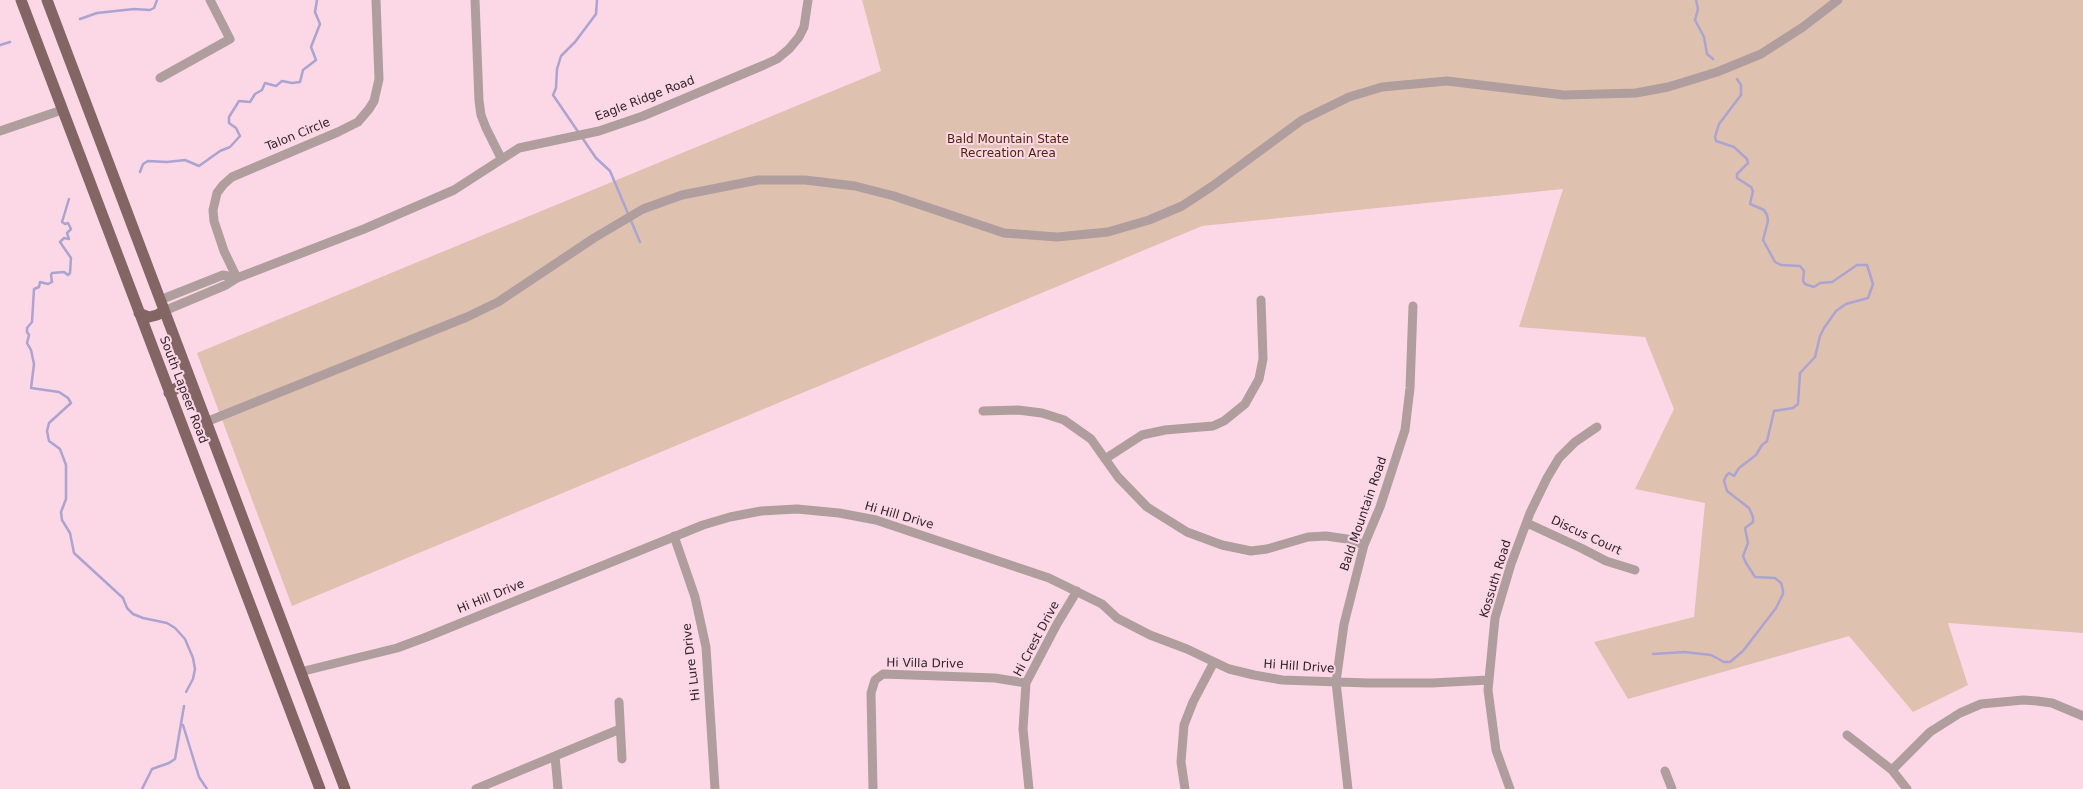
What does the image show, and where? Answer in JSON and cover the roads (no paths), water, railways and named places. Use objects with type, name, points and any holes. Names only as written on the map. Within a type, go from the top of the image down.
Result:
[{"type":"main road","name":"South Lapeer Road","points":[[21,0],[320,789]]},
{"type":"main road","name":"South Lapeer Road","points":[[47,0],[344,789]]},
{"type":"main road","points":[[139,313],[144,316],[154,316],[162,306]]},
{"type":"main road","points":[[170,393],[180,386],[194,391]]},
{"type":"street","points":[[160,78],[230,39],[210,0]]},
{"type":"street","name":"Talon Circle","points":[[236,278],[224,252],[214,221],[213,210],[217,193],[222,185],[232,177],[358,122],[374,101],[378,79],[376,0]]},
{"type":"street","points":[[475,0],[479,101],[486,128],[502,158]]},
{"type":"street","name":"Eagle Ridge Road","points":[[162,306],[226,285],[236,278],[364,229],[438,197],[471,179],[519,148],[599,131],[643,116],[777,59],[799,37],[804,27],[808,0]]},
{"type":"street","points":[[206,422],[475,313],[498,302],[564,257],[643,209],[682,195],[758,180],[806,180],[855,186],[1004,233],[1057,237],[1108,232],[1149,220],[1182,206],[1212,187],[1302,120],[1349,97],[1382,87],[1447,81],[1564,95],[1636,93],[1668,87],[1718,72],[1761,54],[1803,27],[1838,0]]},
{"type":"street","points":[[0,131],[62,110]]},
{"type":"street","points":[[1105,459],[1142,435],[1165,430],[1213,426],[1224,421],[1245,404],[1259,379],[1263,359],[1261,300]]},
{"type":"street","name":"Bald Mountain Road","points":[[1348,789],[1342,749],[1336,682],[1344,624],[1364,545],[1380,507],[1405,430],[1410,388],[1413,306]]},
{"type":"street","points":[[983,411],[1018,410],[1042,413],[1064,420],[1091,440],[1118,477],[1147,507],[1187,532],[1222,545],[1250,551],[1267,549],[1308,537],[1326,536],[1348,539],[1364,545]]},
{"type":"street","name":"Kossuth Road","points":[[1510,789],[1496,750],[1488,680],[1495,618],[1511,564],[1537,496],[1559,458],[1575,442],[1597,427]]},
{"type":"street","name":"Hi Hill Drive","points":[[300,672],[397,648],[674,536],[730,517],[761,511],[796,509],[839,513],[876,520],[1049,578],[1102,604],[1117,618],[1150,635],[1187,649],[1229,669],[1282,680],[1432,683],[1488,680]]},
{"type":"street","name":"Discus Court","points":[[1527,523],[1606,561],[1635,570]]},
{"type":"street","name":"Hi Lure Drive","points":[[674,536],[693,589],[706,647],[715,789]]},
{"type":"street","name":"Hi Crest Drive","points":[[1029,789],[1023,729],[1026,683],[1044,647],[1077,591]]},
{"type":"street","points":[[1185,789],[1181,762],[1184,725],[1193,702],[1214,662]]},
{"type":"street","name":"Hi Villa Drive","points":[[873,789],[871,693],[875,680],[882,674],[995,678],[1026,683]]},
{"type":"street","points":[[1892,770],[1930,732],[1981,704],[2023,700],[2037,701],[2052,703],[2083,716]]},
{"type":"street","points":[[618,702],[622,759]]},
{"type":"street","points":[[476,789],[620,729]]},
{"type":"street","points":[[1847,735],[1892,770],[1907,789]]},
{"type":"street","points":[[555,756],[558,789]]},
{"type":"street","points":[[1665,771],[1672,789]]},
{"type":"waterway","points":[[80,19],[97,13],[134,9],[150,10],[154,8],[157,0]]},
{"type":"waterway","points":[[140,172],[143,164],[148,161],[167,162],[185,160],[199,166],[220,151],[230,147],[240,136],[236,128],[229,123],[229,117],[239,101],[250,102],[255,94],[262,90],[265,83],[276,86],[282,81],[300,82],[303,70],[316,60],[311,47],[320,24],[315,12],[317,0]]},
{"type":"waterway","points":[[597,0],[596,14],[575,42],[561,56],[557,69],[556,88],[553,95],[596,158],[610,171],[640,242]]},
{"type":"waterway","points":[[1696,0],[1698,9],[1695,20],[1704,37],[1707,54],[1713,59]]},
{"type":"waterway","points":[[0,45],[10,42]]},
{"type":"waterway","points":[[1653,654],[1684,652],[1711,655],[1724,662],[1730,662],[1743,651],[1776,608],[1783,594],[1781,583],[1775,578],[1755,577],[1746,563],[1743,556],[1748,543],[1745,528],[1753,522],[1753,517],[1749,508],[1727,491],[1724,481],[1729,473],[1734,476],[1739,468],[1756,455],[1767,441],[1774,411],[1793,408],[1798,404],[1800,373],[1815,357],[1820,336],[1836,311],[1846,304],[1868,298],[1873,284],[1867,265],[1857,265],[1832,282],[1820,283],[1814,287],[1805,284],[1803,281],[1804,271],[1800,266],[1781,265],[1775,262],[1763,240],[1768,221],[1767,215],[1764,210],[1750,204],[1753,191],[1751,187],[1737,178],[1737,174],[1748,163],[1747,159],[1734,147],[1716,141],[1715,137],[1719,124],[1741,95],[1741,85],[1737,79]]},
{"type":"waterway","points":[[69,199],[62,222],[68,223],[71,229],[67,233],[69,239],[64,238],[60,242],[71,258],[70,273],[68,275],[64,272],[52,273],[52,282],[48,284],[40,282],[39,287],[34,289],[32,322],[27,328],[29,335],[27,343],[31,350],[34,364],[31,388],[59,392],[68,398],[71,403],[49,423],[47,431],[49,441],[60,449],[66,465],[66,499],[61,512],[62,520],[70,533],[74,553],[123,598],[127,608],[133,614],[167,623],[175,628],[185,639],[193,658],[195,669],[193,679],[186,692]]},
{"type":"waterway","points":[[142,789],[152,769],[175,759],[184,706]]},
{"type":"waterway","points":[[183,725],[199,777],[207,789]]},
{"type":"park label","name":"Bald Mountain State Recreation Area","points":[[1008,147]]}]
